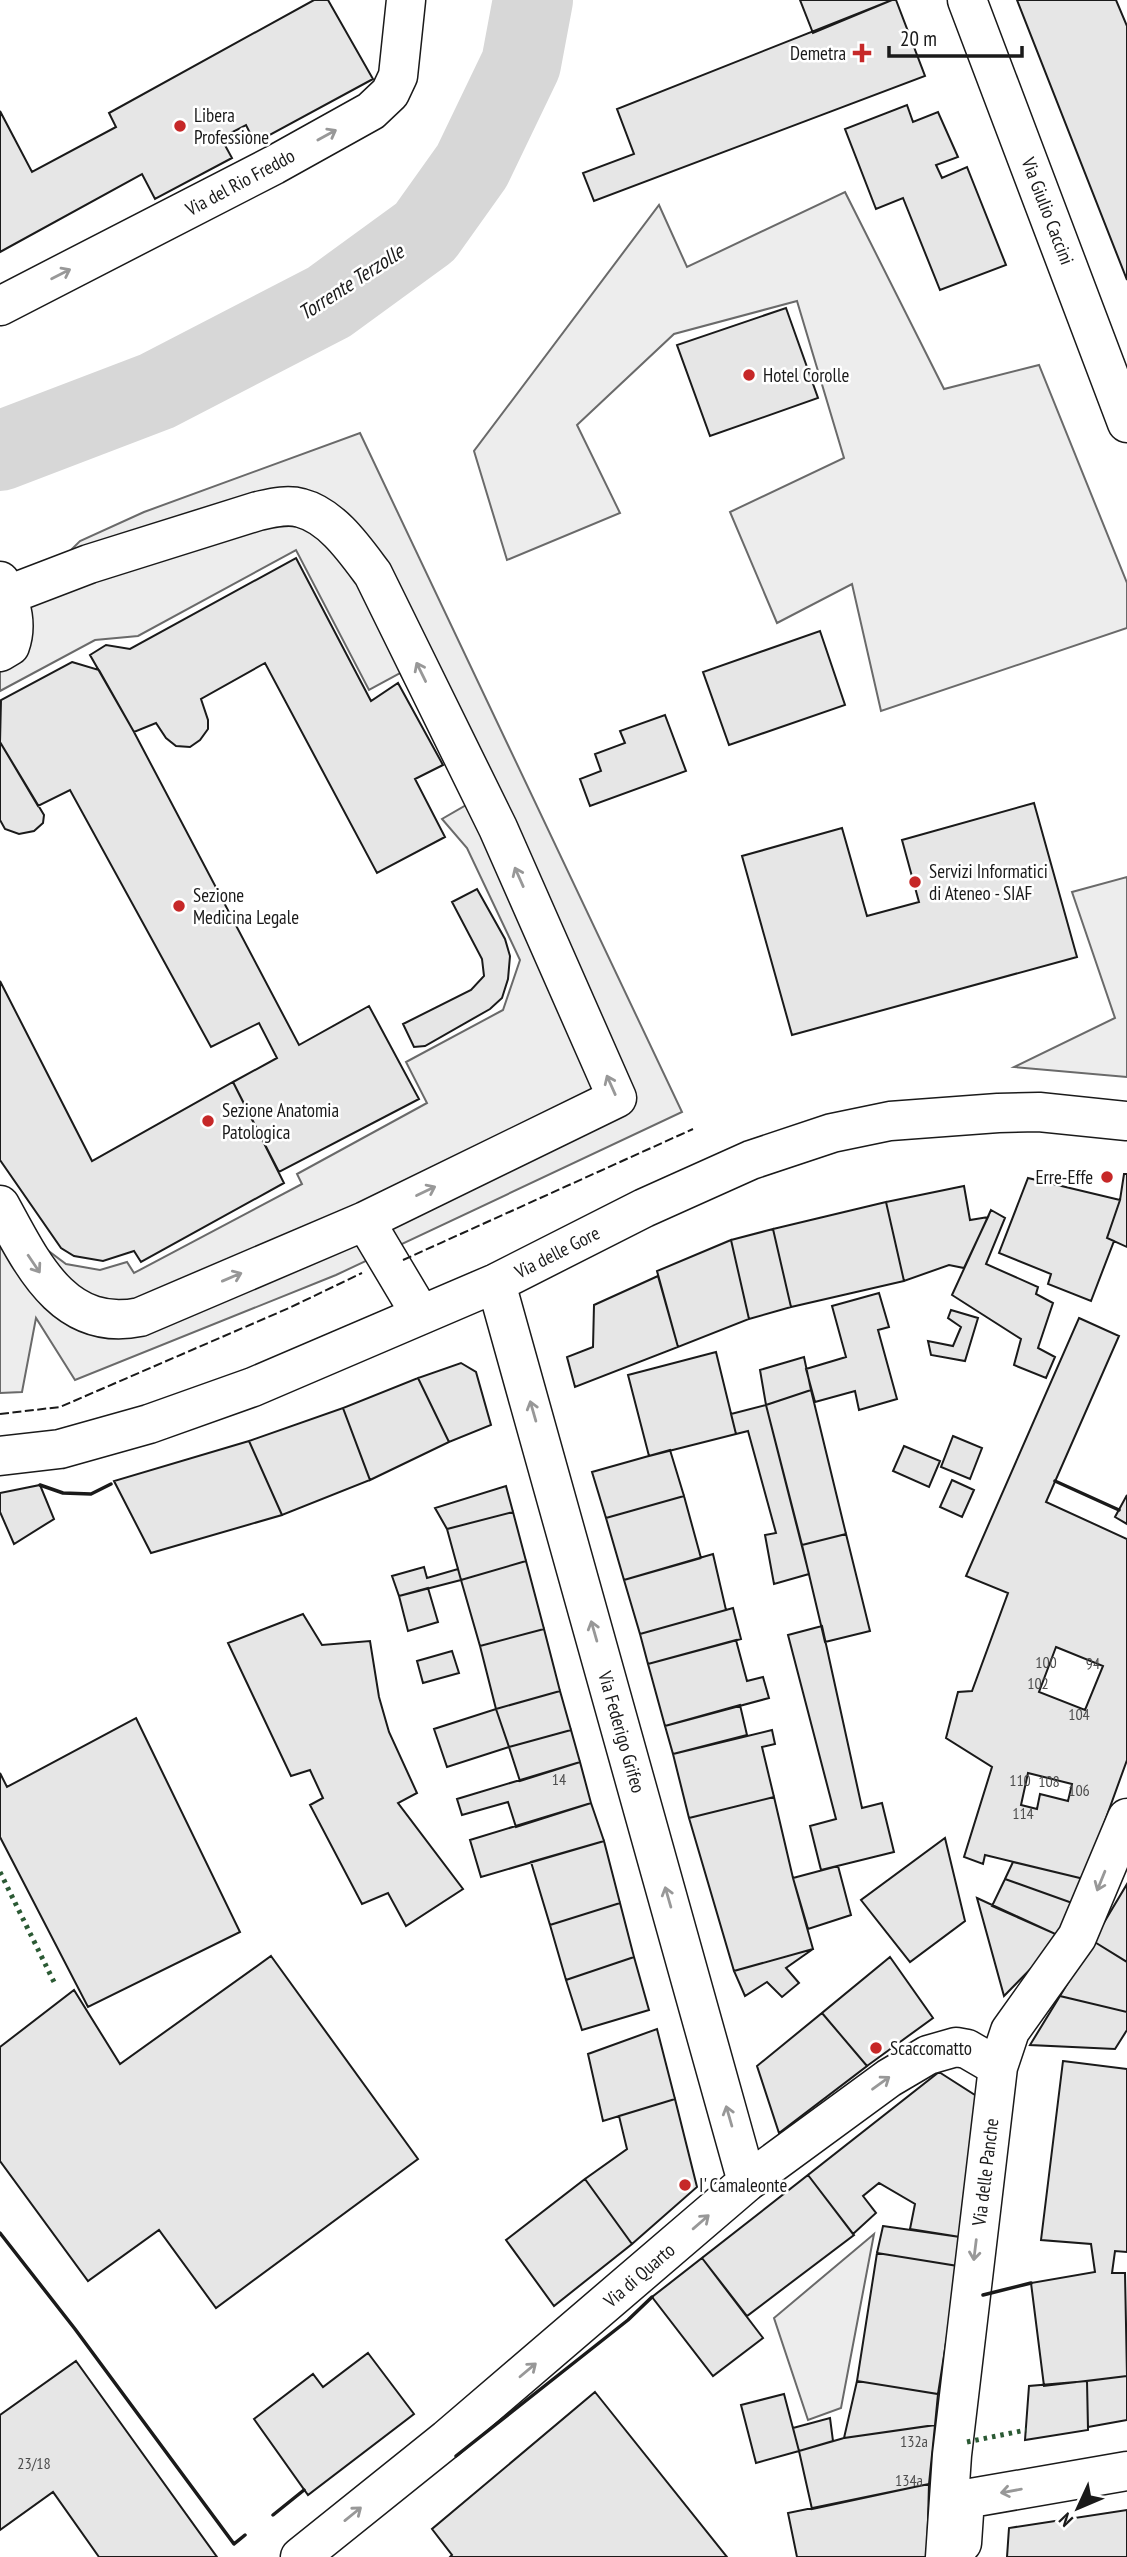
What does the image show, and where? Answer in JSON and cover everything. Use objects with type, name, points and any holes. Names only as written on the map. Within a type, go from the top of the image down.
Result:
[{"type":"street","name":"Via del Rio Freddo","points":[[0,306],[371,111],[390,93],[398,76],[406,0]]},
{"type":"street","name":"Via Giulio Caccini","points":[[967,0],[1127,424]]},
{"type":"street","points":[[0,652],[10,646],[14,635],[13,618],[3,592],[279,506],[301,507],[323,519],[350,545],[373,574],[498,828],[617,1098],[365,1221],[140,1317],[126,1319],[96,1315],[79,1310],[64,1301],[29,1258],[0,1205]]},
{"type":"street","name":"Via delle Gore","points":[[0,1456],[60,1449],[149,1424],[253,1387],[496,1283],[644,1208],[751,1160],[858,1127],[924,1117],[1039,1112],[1127,1121]]},
{"type":"street","points":[[365,1221],[421,1315]]},
{"type":"street","name":"Via Federigo Grifeo","points":[[496,1283],[747,2182]]},
{"type":"street","name":"Via delle Panche","points":[[945,2557],[952,2455],[998,2067],[1010,2031],[1077,1937],[1127,1818]]},
{"type":"street","name":"Via di Quarto","points":[[300,2557],[447,2439],[747,2182],[889,2078],[943,2049],[967,2049],[998,2067]]},
{"type":"street","points":[[961,2557],[965,2499],[1127,2471]]},
{"type":"shaded area","points":[[845,192],[944,389],[1039,365],[1127,583],[1127,628],[881,711],[852,584],[777,623],[730,512],[844,458],[797,301],[674,334],[577,425],[620,513],[507,560],[474,451],[659,205],[687,267]]},
{"type":"shaded area","points":[[360,433],[682,1112],[336,1275],[75,1380],[36,1318],[22,1392],[0,1393],[0,1205],[38,1243],[66,1264],[100,1270],[127,1262],[134,1273],[302,1184],[297,1174],[427,1103],[406,1062],[503,1010],[520,960],[467,848],[442,819],[466,805],[452,771],[400,673],[369,690],[296,550],[138,636],[95,640],[0,691],[0,620],[80,541],[144,512]]},
{"type":"shaded area","points":[[1127,877],[1127,1077],[1014,1067],[1115,1018],[1072,892]]},
{"type":"shaded area","points":[[874,2234],[841,2408],[808,2420],[774,2318]]},
{"type":"building","name":"Libera Professione","points":[[314,0],[328,0],[373,79],[255,143],[246,125],[221,138],[232,158],[155,199],[142,174],[0,252],[0,111],[32,172],[116,127],[109,113]]},
{"type":"building","points":[[800,0],[892,0],[813,33]]},
{"type":"building","points":[[896,0],[925,76],[594,201],[583,173],[634,154],[617,109]]},
{"type":"building","points":[[1017,0],[1116,0],[1127,26],[1127,280]]},
{"type":"building","points":[[907,105],[913,122],[938,112],[958,157],[936,165],[942,178],[967,167],[1006,265],[940,290],[903,198],[876,209],[845,129]]},
{"type":"building","name":"Hotel Corolle","points":[[786,308],[818,398],[710,436],[677,345]]},
{"type":"building","points":[[296,558],[371,701],[398,683],[443,765],[415,779],[445,837],[377,873],[265,663],[201,699],[208,729],[200,740],[190,747],[176,746],[166,738],[156,723],[134,732],[90,655],[106,645],[130,649]]},
{"type":"building","points":[[820,631],[845,705],[729,745],[703,672]]},
{"type":"building","name":"Sezione Medicina Legale","points":[[72,662],[99,670],[299,1045],[369,1006],[419,1099],[279,1172],[233,1082],[277,1058],[259,1023],[211,1047],[70,790],[38,806],[0,742],[1,700]]},
{"type":"building","points":[[665,715],[686,771],[590,806],[580,779],[601,771],[595,754],[625,743],[620,731]]},
{"type":"building","points":[[0,742],[44,815],[43,823],[34,831],[19,834],[5,829],[0,820]]},
{"type":"building","points":[[1034,803],[1077,957],[792,1035],[742,856],[842,828],[867,916],[919,902],[902,840]]},
{"type":"building","points":[[477,889],[505,939],[510,956],[508,979],[502,998],[490,1009],[425,1046],[414,1047],[403,1024],[471,990],[484,976],[482,959],[452,902]]},
{"type":"building","name":"Sezione Anatomia Patologica","points":[[0,981],[92,1161],[233,1082],[284,1183],[141,1262],[134,1251],[103,1261],[74,1256],[61,1248],[0,1160]]},
{"type":"building","points":[[1124,1174],[1127,1174],[1127,1247],[1107,1238],[1120,1200]]},
{"type":"building","points":[[1028,1178],[1120,1200],[1107,1238],[1114,1241],[1091,1301],[1048,1284],[1051,1274],[999,1253]]},
{"type":"building","points":[[964,1186],[970,1220],[988,1217],[964,1268],[949,1265],[904,1281],[886,1202]]},
{"type":"building","points":[[886,1202],[904,1281],[791,1307],[773,1229]]},
{"type":"building","points":[[991,1210],[1005,1218],[986,1264],[1038,1287],[1036,1294],[1053,1303],[1038,1348],[1055,1357],[1046,1378],[1014,1365],[1021,1339],[952,1295]]},
{"type":"building","points":[[773,1229],[791,1307],[749,1319],[731,1240]]},
{"type":"building","points":[[731,1240],[749,1319],[678,1347],[657,1271]]},
{"type":"building","points":[[658,1276],[678,1347],[575,1387],[567,1357],[593,1347],[594,1305]]},
{"type":"building","points":[[879,1293],[889,1327],[878,1330],[897,1399],[859,1410],[855,1391],[815,1402],[806,1369],[846,1357],[832,1306]]},
{"type":"building","points":[[951,1310],[978,1318],[965,1361],[931,1355],[928,1341],[953,1346],[961,1327],[948,1318]]},
{"type":"building","points":[[1079,1318],[1119,1336],[1046,1502],[1127,1539],[1127,1760],[1084,1879],[985,1855],[983,1864],[964,1857],[992,1767],[946,1738],[958,1692],[972,1691],[1008,1593],[966,1576]],"holes":[[[1056,1647],[1103,1666],[1085,1710],[1039,1692]],[[1028,1773],[1072,1784],[1068,1801],[1040,1794],[1037,1809],[1021,1805]]]},
{"type":"building","points":[[716,1352],[736,1434],[649,1456],[628,1375]]},
{"type":"building","points":[[804,1357],[811,1390],[766,1405],[760,1370]]},
{"type":"building","points":[[461,1363],[476,1372],[491,1425],[449,1442],[418,1378]]},
{"type":"building","points":[[418,1378],[449,1442],[370,1480],[343,1408]]},
{"type":"building","points":[[811,1390],[846,1534],[802,1545],[766,1405]]},
{"type":"building","points":[[766,1405],[809,1574],[774,1584],[765,1535],[776,1533],[748,1431],[736,1434],[731,1414]]},
{"type":"building","points":[[343,1408],[370,1480],[282,1515],[249,1441]]},
{"type":"building","points":[[953,1436],[982,1448],[970,1479],[941,1467]]},
{"type":"building","points":[[249,1441],[282,1515],[151,1553],[114,1481]]},
{"type":"building","points":[[904,1446],[940,1461],[929,1487],[893,1471]]},
{"type":"building","points":[[670,1450],[684,1496],[606,1518],[592,1472]]},
{"type":"building","points":[[952,1480],[974,1490],[962,1517],[940,1507]]},
{"type":"building","points":[[40,1485],[54,1519],[14,1544],[0,1512],[0,1493]]},
{"type":"building","points":[[506,1486],[513,1512],[447,1529],[435,1508]]},
{"type":"building","points":[[1127,1495],[1127,1524],[1115,1517]]},
{"type":"building","points":[[684,1496],[701,1558],[624,1580],[606,1518]]},
{"type":"building","points":[[513,1512],[526,1561],[461,1580],[447,1529]]},
{"type":"building","points":[[846,1534],[870,1631],[825,1642],[802,1545]]},
{"type":"building","points":[[713,1554],[726,1610],[640,1634],[624,1580]]},
{"type":"building","points":[[526,1561],[544,1629],[480,1646],[461,1580]]},
{"type":"building","points":[[424,1567],[427,1578],[458,1569],[461,1580],[399,1596],[392,1576]]},
{"type":"building","points":[[428,1588],[438,1622],[408,1631],[399,1596]]},
{"type":"building","points":[[733,1608],[741,1639],[648,1664],[640,1634]]},
{"type":"building","points":[[303,1614],[322,1645],[370,1641],[379,1697],[389,1732],[417,1793],[398,1803],[463,1889],[406,1926],[388,1893],[362,1904],[310,1805],[323,1798],[310,1770],[291,1776],[228,1643]]},
{"type":"building","points":[[822,1626],[862,1808],[882,1803],[894,1852],[821,1870],[810,1826],[836,1819],[788,1635]]},
{"type":"building","points":[[544,1629],[560,1691],[496,1709],[480,1646]]},
{"type":"building","points":[[736,1640],[747,1681],[763,1677],[769,1698],[665,1726],[648,1664]]},
{"type":"building","points":[[452,1651],[459,1673],[423,1683],[417,1661]]},
{"type":"building","points":[[560,1691],[571,1730],[509,1747],[496,1709]]},
{"type":"building","points":[[740,1705],[747,1735],[673,1754],[665,1726]]},
{"type":"building","points":[[496,1709],[509,1747],[447,1767],[434,1729]]},
{"type":"building","points":[[136,1718],[240,1932],[88,2007],[0,1837],[0,1773],[7,1787]]},
{"type":"building","points":[[571,1730],[580,1762],[520,1781],[509,1747]]},
{"type":"building","points":[[772,1730],[775,1744],[762,1747],[774,1797],[689,1818],[673,1754]]},
{"type":"building","points":[[580,1762],[591,1803],[516,1827],[508,1802],[462,1815],[457,1799]]},
{"type":"building","points":[[774,1797],[813,1949],[734,1971],[689,1818]]},
{"type":"building","points":[[591,1803],[604,1841],[481,1877],[470,1840]]},
{"type":"building","points":[[945,1838],[965,1921],[910,1962],[861,1900]]},
{"type":"building","points":[[604,1841],[620,1903],[550,1925],[531,1862]]},
{"type":"building","points":[[1013,1862],[1084,1879],[1075,1904],[1005,1879]]},
{"type":"building","points":[[838,1866],[851,1915],[808,1929],[793,1878]]},
{"type":"building","points":[[1005,1879],[1075,1904],[1062,1937],[992,1906]]},
{"type":"building","points":[[1127,1884],[1127,1962],[1093,1941]]},
{"type":"building","points":[[977,1898],[1062,1937],[1004,1996]]},
{"type":"building","points":[[620,1903],[634,1957],[566,1980],[550,1925]]},
{"type":"building","points":[[1093,1941],[1127,1962],[1127,2012],[1060,1996]]},
{"type":"building","points":[[813,1949],[786,1968],[799,1983],[782,1997],[767,1982],[745,1996],[734,1971]]},
{"type":"building","points":[[271,1956],[418,2159],[216,2308],[159,2230],[88,2281],[0,2161],[0,2047],[74,1990],[120,2064]]},
{"type":"building","points":[[634,1957],[649,2010],[582,2030],[566,1980]]},
{"type":"building","points":[[890,1957],[933,2018],[867,2066],[822,2013]]},
{"type":"building","points":[[1060,1996],[1127,2012],[1127,2030],[1115,2049],[1030,2045]]},
{"type":"building","points":[[822,2013],[867,2066],[779,2133],[757,2066]]},
{"type":"building","points":[[657,2029],[675,2099],[603,2121],[588,2054]]},
{"type":"building","points":[[1063,2061],[1127,2069],[1127,2252],[1115,2251],[1112,2273],[1125,2273],[1127,2376],[1044,2386],[1031,2283],[1095,2272],[1091,2244],[1041,2240]]},
{"type":"building","points":[[939,2072],[978,2097],[960,2237],[910,2229],[915,2204],[879,2183],[863,2196],[876,2213],[853,2234],[808,2175]]},
{"type":"building","points":[[675,2099],[697,2187],[632,2244],[585,2179],[627,2149],[619,2116]]},
{"type":"building","points":[[808,2175],[854,2235],[747,2316],[702,2258]]},
{"type":"building","points":[[585,2179],[632,2244],[554,2306],[506,2240]]},
{"type":"building","points":[[883,2226],[960,2237],[958,2266],[877,2253]]},
{"type":"building","points":[[877,2253],[958,2266],[938,2394],[857,2381]]},
{"type":"building","points":[[702,2258],[763,2338],[713,2376],[652,2297]]},
{"type":"building","points":[[368,2353],[414,2414],[308,2495],[254,2419],[313,2374],[323,2387]]},
{"type":"building","points":[[76,2361],[217,2557],[99,2557],[53,2492],[0,2530],[0,2415]]},
{"type":"building","points":[[1127,2376],[1127,2420],[1088,2427],[1087,2381]]},
{"type":"building","points":[[857,2381],[938,2394],[935,2425],[844,2438]]},
{"type":"building","points":[[1087,2381],[1088,2430],[1025,2440],[1029,2386]]},
{"type":"building","points":[[595,2392],[727,2557],[450,2557],[452,2555],[432,2529]]},
{"type":"building","points":[[784,2394],[799,2451],[756,2463],[741,2405]]},
{"type":"building","points":[[830,2418],[833,2441],[799,2451],[793,2428]]},
{"type":"building","points":[[935,2425],[929,2484],[812,2509],[799,2451],[844,2438]]},
{"type":"building","points":[[929,2484],[927,2557],[797,2557],[788,2513]]},
{"type":"building","points":[[1127,2510],[1127,2557],[1007,2557],[1009,2528]]},
{"type":"waterway","name":"Torrente Terzolle","points":[[0,451],[157,391],[329,302],[425,232],[472,166],[521,64],[533,0]]},
{"type":"hedge","points":[[0,1872],[55,1984]]},
{"type":"hedge","points":[[967,2442],[1026,2430]]},
{"type":"fence","points":[[403,1260],[693,1129]]},
{"type":"fence","points":[[0,1414],[60,1407],[289,1308],[362,1273]]},
{"type":"wall","points":[[1055,1481],[1119,1510]]},
{"type":"wall","points":[[40,1485],[63,1493],[91,1494],[111,1484]]},
{"type":"wall","points":[[0,2233],[75,2329],[234,2544],[245,2535]]},
{"type":"wall","points":[[983,2295],[1031,2283]]},
{"type":"wall","points":[[456,2456],[628,2320],[652,2297]]},
{"type":"wall","points":[[273,2515],[304,2490]]},
{"type":"place","name":"Demetra","points":[[862,53]]},
{"type":"place","name":"Libera Professione","points":[[180,126]]},
{"type":"place","name":"Hotel Corolle","points":[[749,375]]},
{"type":"place","name":"Servizi Informatici di Ateneo - SIAF","points":[[915,882]]},
{"type":"place","name":"Sezione Medicina Legale","points":[[179,906]]},
{"type":"place","name":"Sezione Anatomia Patologica","points":[[208,1121]]},
{"type":"place","name":"Erre-Effe","points":[[1107,1177]]},
{"type":"place","name":"Scaccomatto","points":[[876,2048]]},
{"type":"place","name":"I' Camaleonte","points":[[685,2185]]}]
